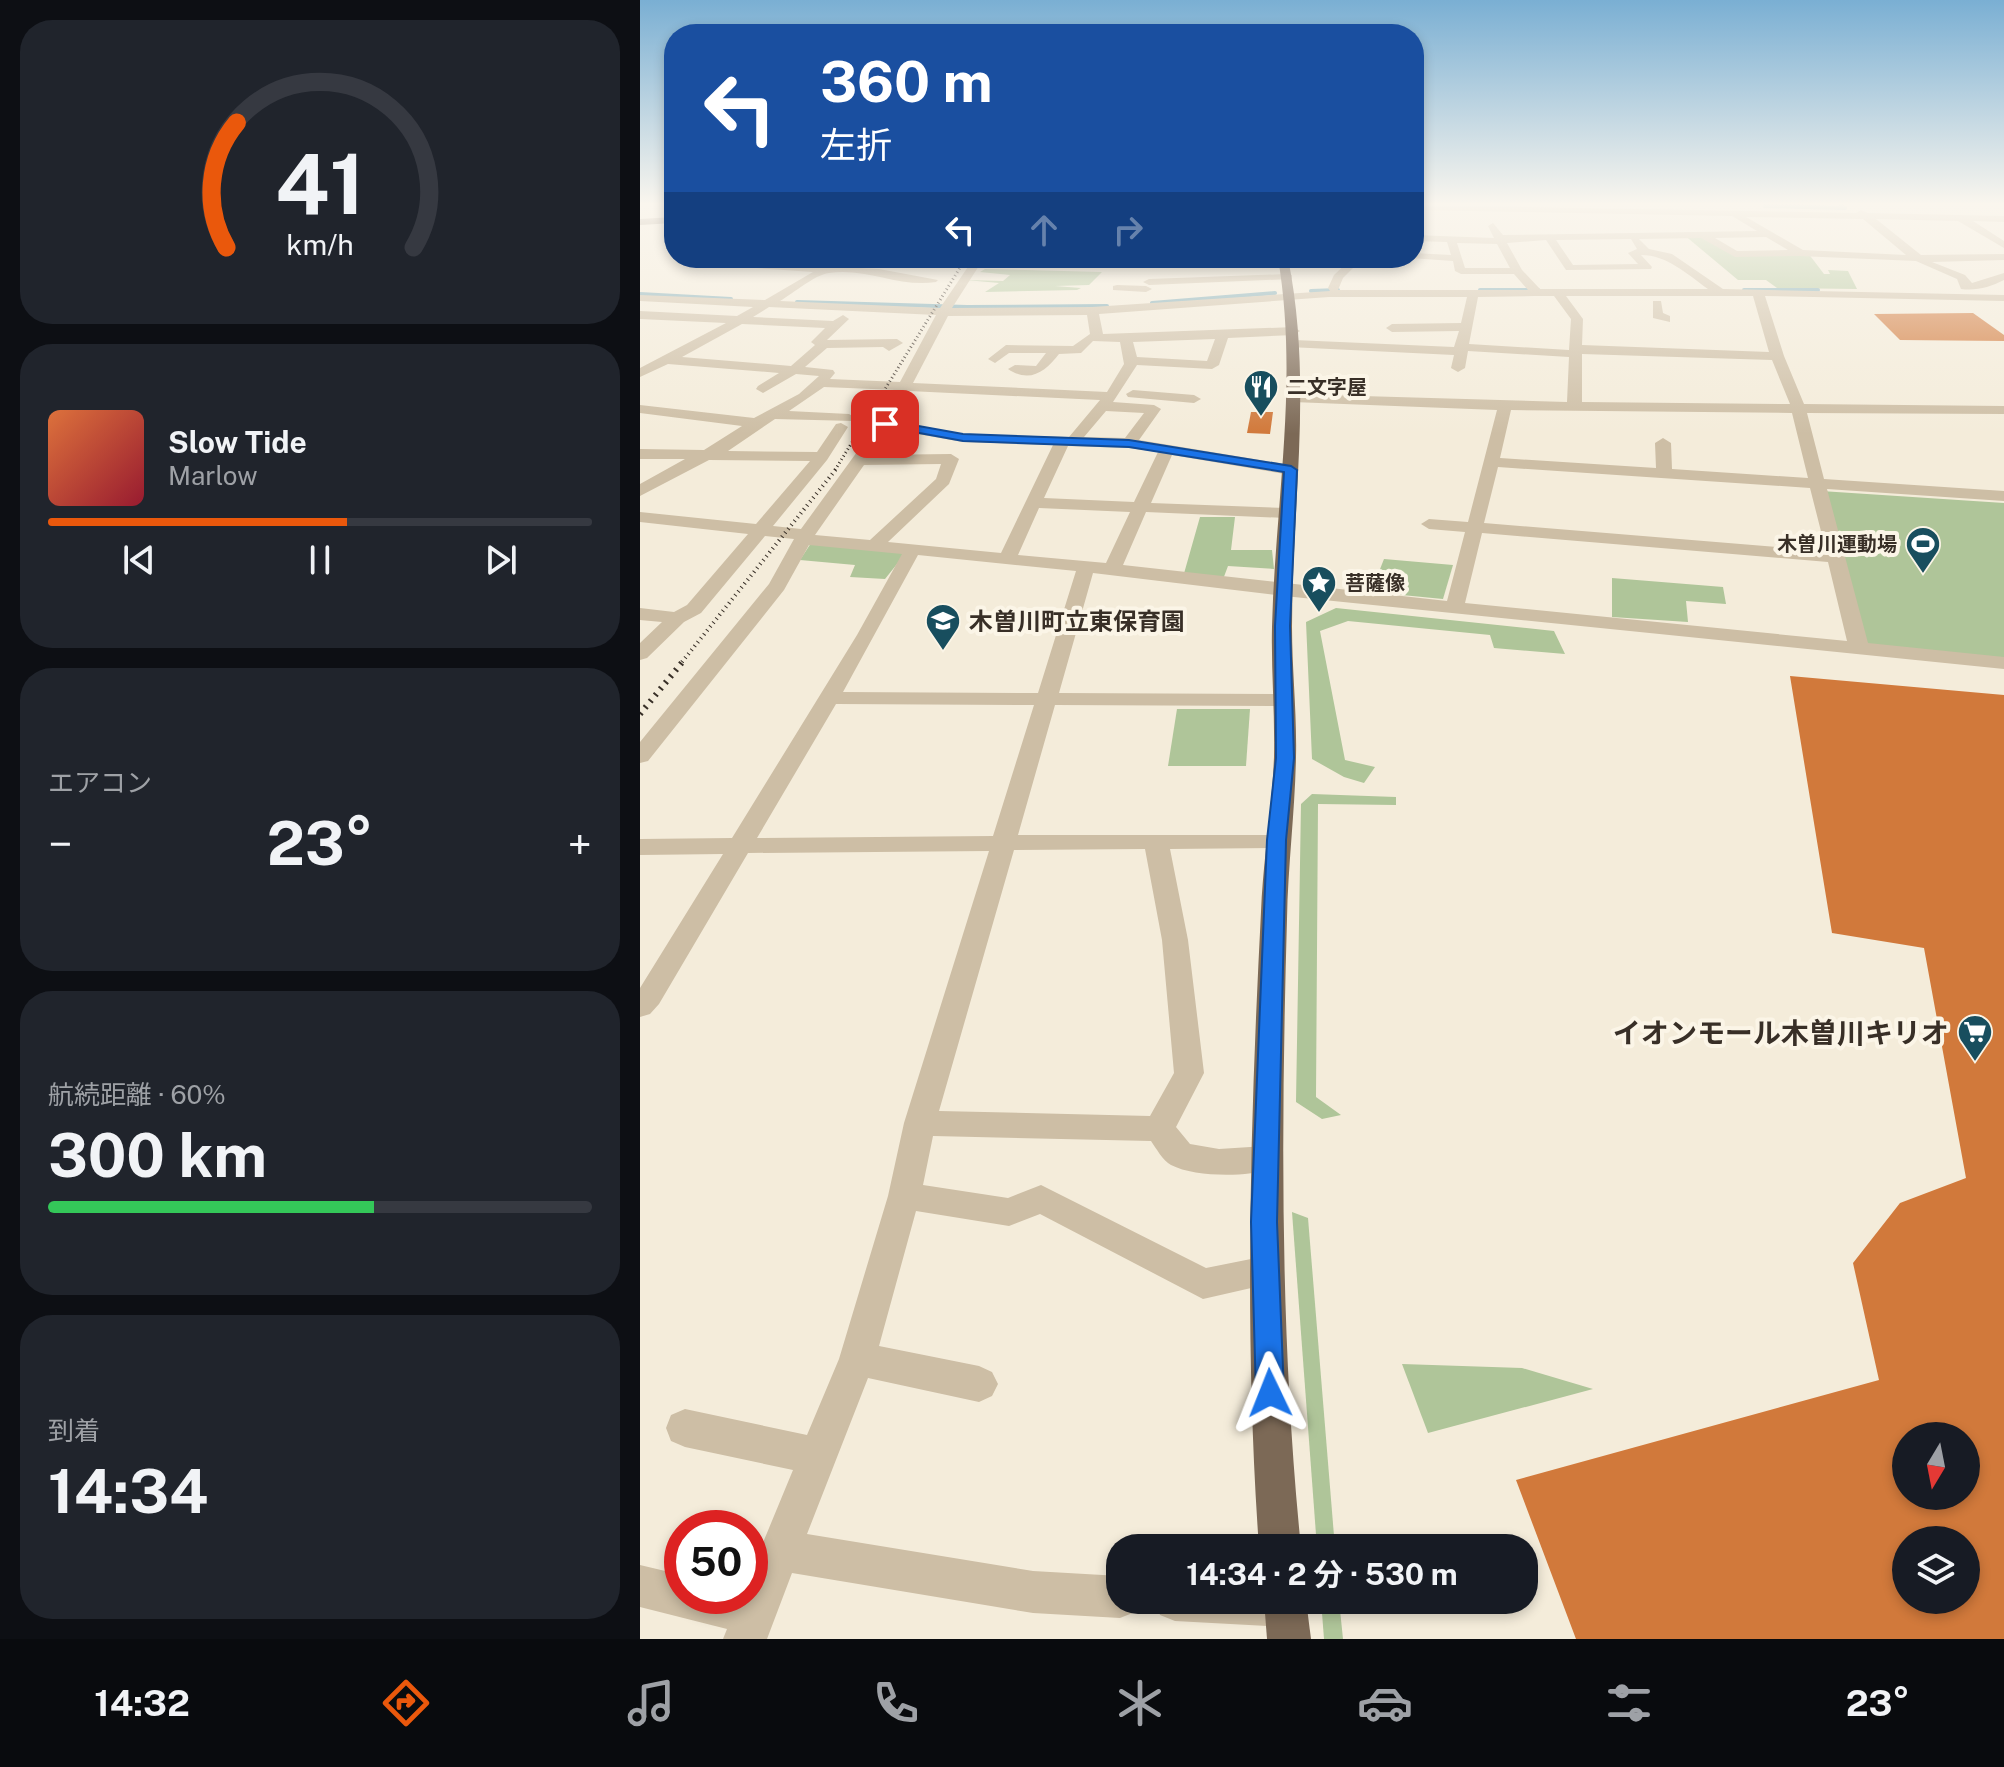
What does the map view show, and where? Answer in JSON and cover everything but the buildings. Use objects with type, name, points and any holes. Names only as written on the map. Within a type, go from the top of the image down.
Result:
[{"type":"main road","points":[[1278,1534],[1273,1484],[1266,1271],[1266,1159],[1276,840],[1285,758],[1284,590],[1294,337],[1289,281]]},
{"type":"street","points":[[640,373],[739,321],[804,281]]},
{"type":"street","points":[[892,425],[903,388],[964,281]]},
{"type":"street","points":[[1117,288],[1141,281]]},
{"type":"street","points":[[1139,306],[1149,281]]},
{"type":"street","points":[[1338,281],[1338,291],[1344,304],[1351,309]]},
{"type":"street","points":[[1527,281],[1536,291]]},
{"type":"street","points":[[1705,281],[1717,290],[1757,304],[1860,285],[1885,295],[1910,311]]},
{"type":"street","points":[[1963,281],[1968,292]]},
{"type":"street","points":[[1968,292],[1992,281]]},
{"type":"street","points":[[958,290],[976,291]]},
{"type":"street","points":[[640,298],[771,301],[859,308],[1092,311],[1338,291],[1394,301],[1560,298],[1717,290]]},
{"type":"street","points":[[1472,298],[1536,291],[1560,298],[1687,306]]},
{"type":"street","points":[[1885,295],[1968,292],[2004,298]]},
{"type":"street","points":[[640,307],[654,298]]},
{"type":"street","points":[[1458,368],[1472,298]]},
{"type":"street","points":[[1560,298],[1577,319],[1574,402],[1579,407]]},
{"type":"street","points":[[1657,304],[1657,315],[1666,319]]},
{"type":"street","points":[[1757,304],[1798,407],[1859,648]]},
{"type":"street","points":[[859,308],[834,325],[817,342],[897,343],[889,347]]},
{"type":"street","points":[[1020,327],[1026,311]]},
{"type":"street","points":[[1092,311],[1093,338]]},
{"type":"street","points":[[640,315],[834,325]]},
{"type":"street","points":[[1392,328],[1465,327]]},
{"type":"street","points":[[995,359],[1006,349],[1054,343],[1076,350],[1093,338],[1126,339],[1222,332],[1294,337],[1348,353],[1408,348],[1777,356]]},
{"type":"street","points":[[1130,361],[1193,371],[1212,365],[1220,348],[1222,332]]},
{"type":"street","points":[[1007,559],[1069,440],[1109,398],[1130,361],[1126,339]]},
{"type":"street","points":[[1015,369],[1040,370],[1054,343]]},
{"type":"street","points":[[763,389],[794,370],[824,344]]},
{"type":"street","points":[[1405,367],[1408,348]]},
{"type":"street","points":[[640,362],[828,373],[822,383],[777,415],[756,423],[718,450],[703,454],[640,491]]},
{"type":"street","points":[[822,383],[1109,398],[1194,399]]},
{"type":"street","points":[[640,756],[777,586],[804,537],[859,460],[899,418],[943,388]]},
{"type":"street","points":[[1109,398],[1154,409],[1129,443]]},
{"type":"street","points":[[1293,398],[1505,406],[2004,410]]},
{"type":"street","points":[[1455,606],[1505,406]]},
{"type":"street","points":[[1728,407],[1733,429]]},
{"type":"street","points":[[640,409],[756,423]]},
{"type":"street","points":[[640,654],[677,618],[694,609],[822,457],[845,422],[777,415]]},
{"type":"street","points":[[892,425],[963,438],[1129,443],[1291,470]]},
{"type":"street","points":[[1663,443],[1664,474]]},
{"type":"street","points":[[640,1586],[750,1626],[857,1359],[904,1196],[920,1123],[1047,698],[1099,567],[1140,508],[1167,449]]},
{"type":"street","points":[[640,454],[822,457]]},
{"type":"street","points":[[737,474],[757,456]]},
{"type":"street","points":[[859,460],[951,459],[943,481],[873,547]]},
{"type":"street","points":[[1493,462],[2004,496]]},
{"type":"street","points":[[1034,503],[1286,513]]},
{"type":"street","points":[[640,517],[873,547],[1099,567],[1284,590],[2004,663]]},
{"type":"street","points":[[1429,524],[1837,557]]},
{"type":"street","points":[[640,1007],[867,635],[913,549]]},
{"type":"street","points":[[640,614],[677,618]]},
{"type":"street","points":[[828,698],[1283,700]]},
{"type":"street","points":[[640,847],[1276,840]]},
{"type":"street","points":[[1156,841],[1175,940],[1189,1073],[1159,1129]]},
{"type":"street","points":[[920,1123],[1159,1129],[1180,1155],[1219,1162],[1266,1159]]},
{"type":"street","points":[[904,1196],[1009,1212],[1041,1199],[1203,1284],[1266,1271]]},
{"type":"street","points":[[857,1359],[979,1384]]},
{"type":"street","points":[[685,1428],[819,1457]]},
{"type":"street","points":[[779,1550],[1033,1592],[1106,1596]]},
{"type":"green space","points":[[982,281],[1093,281],[1089,285],[1055,286],[1081,288],[1077,290],[985,292],[999,283]]},
{"type":"green space","points":[[1768,281],[1853,281],[1857,289],[1777,288]]},
{"type":"green space","name":"木曽川運動場","points":[[1821,491],[2004,503],[2004,663],[1859,648]]},
{"type":"green space","points":[[1200,517],[1235,517],[1231,550],[1272,550],[1274,569],[1228,566],[1222,582],[1183,577]]},
{"type":"green space","points":[[813,540],[909,549],[885,579],[850,577],[855,565],[800,560]]},
{"type":"green space","points":[[1384,559],[1453,565],[1443,599],[1371,592]]},
{"type":"green space","points":[[1612,578],[1723,587],[1726,604],[1686,601],[1688,622],[1612,617]]},
{"type":"green space","points":[[1336,608],[1554,631],[1565,654],[1494,648],[1490,635],[1348,621],[1320,631],[1345,760],[1375,767],[1364,783],[1344,777],[1312,759],[1306,622]]},
{"type":"green space","points":[[1177,709],[1250,709],[1246,766],[1168,766]]},
{"type":"green space","points":[[1312,794],[1396,797],[1396,805],[1318,804],[1316,1097],[1341,1115],[1322,1119],[1296,1102],[1301,804]]},
{"type":"green space","points":[[1292,1212],[1308,1218],[1334,1534],[1316,1534]]},
{"type":"green space","points":[[1402,1364],[1522,1368],[1593,1389],[1428,1433]]},
{"type":"green space","points":[[1322,1614],[1340,1614],[1343,1639],[1324,1639]]},
{"type":"waterway","points":[[1311,291],[1338,290]]},
{"type":"waterway","points":[[1480,290],[1538,290]]},
{"type":"waterway","points":[[1744,290],[1818,290]]},
{"type":"waterway","points":[[1152,303],[1275,293]]},
{"type":"waterway","points":[[640,294],[731,299]]},
{"type":"waterway","points":[[797,302],[967,307],[1107,306]]},
{"type":"railway","points":[[835,470],[951,281]]},
{"type":"railway","points":[[682,662],[837,468]]},
{"type":"railway","points":[[640,714],[684,660]]},
{"type":"place","name":"二文字屋","points":[[1261,418]]},
{"type":"place","name":"木曽川運動場","points":[[1923,575]]},
{"type":"place","name":"菩薩像","points":[[1319,614]]},
{"type":"place","name":"木曽川町立東保育園","points":[[943,652]]},
{"type":"place","name":"イオンモール木曽川キリオ","points":[[1975,1063]]},
{"type":"route","points":[[885,424],[963,438],[1129,443],[1291,470],[1286,513],[1282,626],[1285,758],[1276,840],[1264,1222],[1270,1393]]}]
